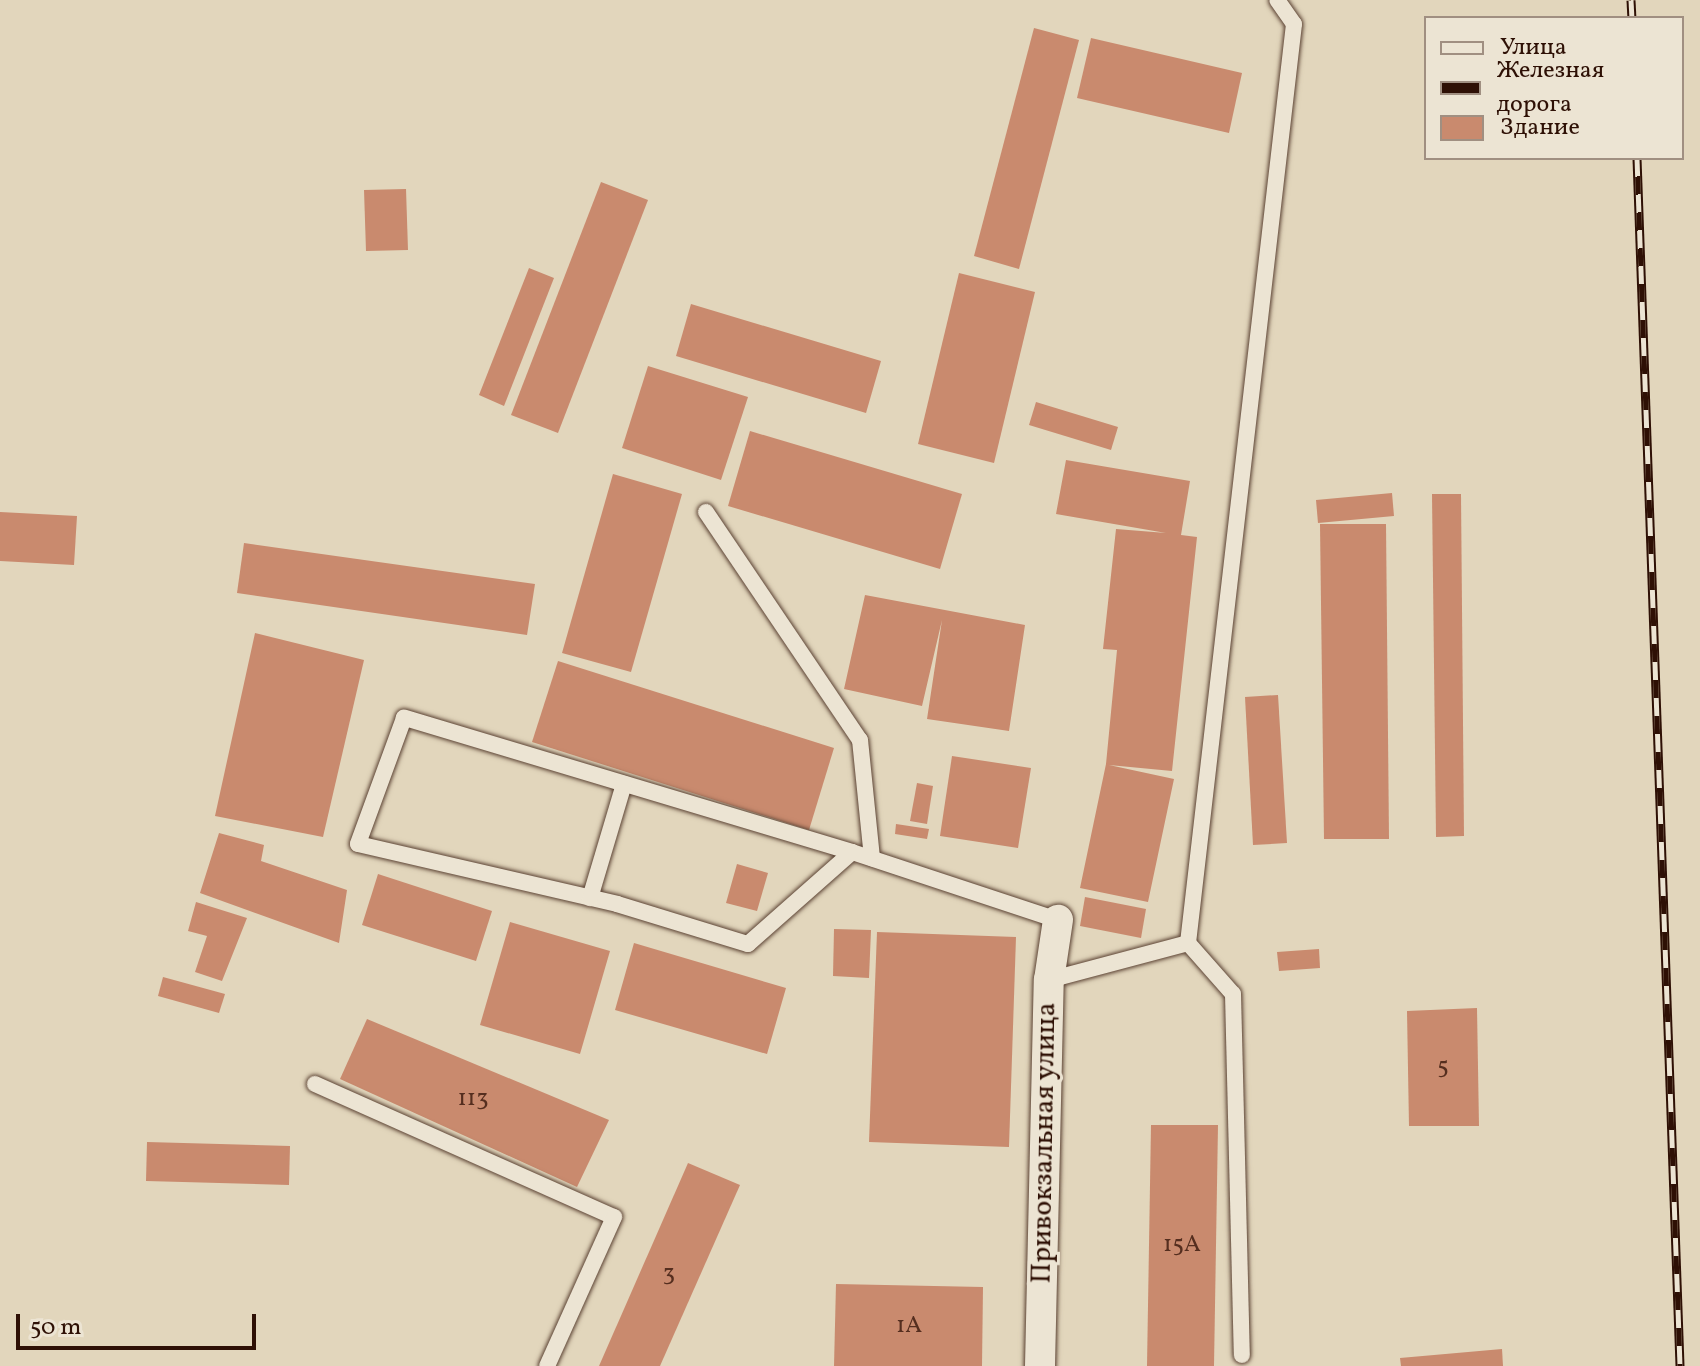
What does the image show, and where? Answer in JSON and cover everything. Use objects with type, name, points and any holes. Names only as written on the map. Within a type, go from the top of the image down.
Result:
[{"type":"street","name":"Привокзальная улица","points":[[1040,1366],[1049,980],[1058,920]]},
{"type":"lane","points":[[1242,1355],[1233,994],[1188,943],[1294,24],[1277,0]]},
{"type":"lane","points":[[706,512],[860,740],[872,858]]},
{"type":"lane","points":[[852,852],[748,944],[590,898],[358,844],[404,718],[624,784],[852,852],[872,858],[1058,920]]},
{"type":"lane","points":[[590,898],[624,784]]},
{"type":"lane","points":[[1049,980],[1188,943]]},
{"type":"lane","points":[[315,1084],[614,1217],[547,1366]]},
{"type":"building","points":[[1034,28],[1079,40],[1019,269],[974,256]]},
{"type":"building","points":[[1091,38],[1242,73],[1229,133],[1077,98]]},
{"type":"building","points":[[601,182],[648,200],[558,433],[511,415]]},
{"type":"building","points":[[406,189],[408,250],[366,251],[364,190]]},
{"type":"building","points":[[529,268],[554,278],[504,406],[479,395]]},
{"type":"building","points":[[959,273],[1035,292],[994,463],[918,444]]},
{"type":"building","points":[[691,304],[881,361],[866,413],[676,356]]},
{"type":"building","points":[[648,366],[748,397],[721,480],[622,448]]},
{"type":"building","points":[[1036,402],[1118,427],[1111,450],[1029,425]]},
{"type":"building","points":[[750,431],[962,494],[940,569],[728,506]]},
{"type":"building","points":[[1066,460],[1190,481],[1181,535],[1197,537],[1172,771],[1109,765],[1174,779],[1148,902],[1080,888],[1106,764],[1117,650],[1103,649],[1116,529],[1166,533],[1056,514]]},
{"type":"building","points":[[613,474],[682,494],[631,672],[562,653]]},
{"type":"building","points":[[1392,493],[1394,516],[1318,523],[1316,500]]},
{"type":"building","points":[[1432,494],[1461,494],[1464,836],[1436,837]]},
{"type":"building","points":[[0,512],[77,516],[74,565],[0,561]]},
{"type":"building","points":[[1320,524],[1386,524],[1389,839],[1324,839]]},
{"type":"building","points":[[244,543],[535,584],[527,635],[237,593]]},
{"type":"building","points":[[865,595],[1025,625],[1009,731],[927,719],[942,620],[922,706],[844,689]]},
{"type":"building","points":[[255,633],[364,660],[323,837],[215,816]]},
{"type":"building","points":[[558,661],[834,748],[809,830],[532,742]]},
{"type":"building","points":[[1278,695],[1287,843],[1253,845],[1245,697]]},
{"type":"building","points":[[952,756],[1031,768],[1018,848],[940,836]]},
{"type":"building","points":[[917,783],[933,786],[927,824],[910,821]]},
{"type":"building","points":[[896,824],[929,829],[927,839],[895,834]]},
{"type":"building","points":[[219,833],[264,845],[261,861],[347,890],[339,943],[200,893]]},
{"type":"building","points":[[737,864],[768,873],[757,911],[726,903]]},
{"type":"building","points":[[378,874],[492,911],[476,961],[362,925]]},
{"type":"building","points":[[1085,897],[1146,909],[1141,938],[1080,926]]},
{"type":"building","points":[[196,902],[247,918],[222,981],[195,972],[207,936],[188,931]]},
{"type":"building","points":[[510,922],[610,951],[580,1054],[480,1025]]},
{"type":"building","points":[[834,929],[871,930],[869,978],[833,976]]},
{"type":"building","points":[[877,932],[1016,937],[1009,1147],[869,1142]]},
{"type":"building","points":[[634,943],[786,988],[767,1054],[615,1010]]},
{"type":"building","points":[[1319,949],[1320,968],[1279,971],[1277,952]]},
{"type":"building","points":[[163,977],[225,994],[219,1013],[158,996]]},
{"type":"building","points":[[1477,1008],[1479,1126],[1409,1126],[1407,1011]]},
{"type":"building","points":[[367,1019],[609,1120],[577,1187],[340,1079]]},
{"type":"building","points":[[1151,1125],[1218,1125],[1214,1366],[1147,1366]]},
{"type":"building","points":[[147,1142],[290,1146],[289,1185],[146,1181]]},
{"type":"building","points":[[688,1163],[740,1185],[660,1366],[599,1366]]},
{"type":"building","points":[[836,1284],[983,1287],[982,1366],[834,1366]]},
{"type":"building","points":[[1502,1349],[1503,1366],[1401,1366],[1400,1358]]},
{"type":"railway","points":[[1631,0],[1632,16]]},
{"type":"railway","points":[[1637,160],[1680,1366]]}]
